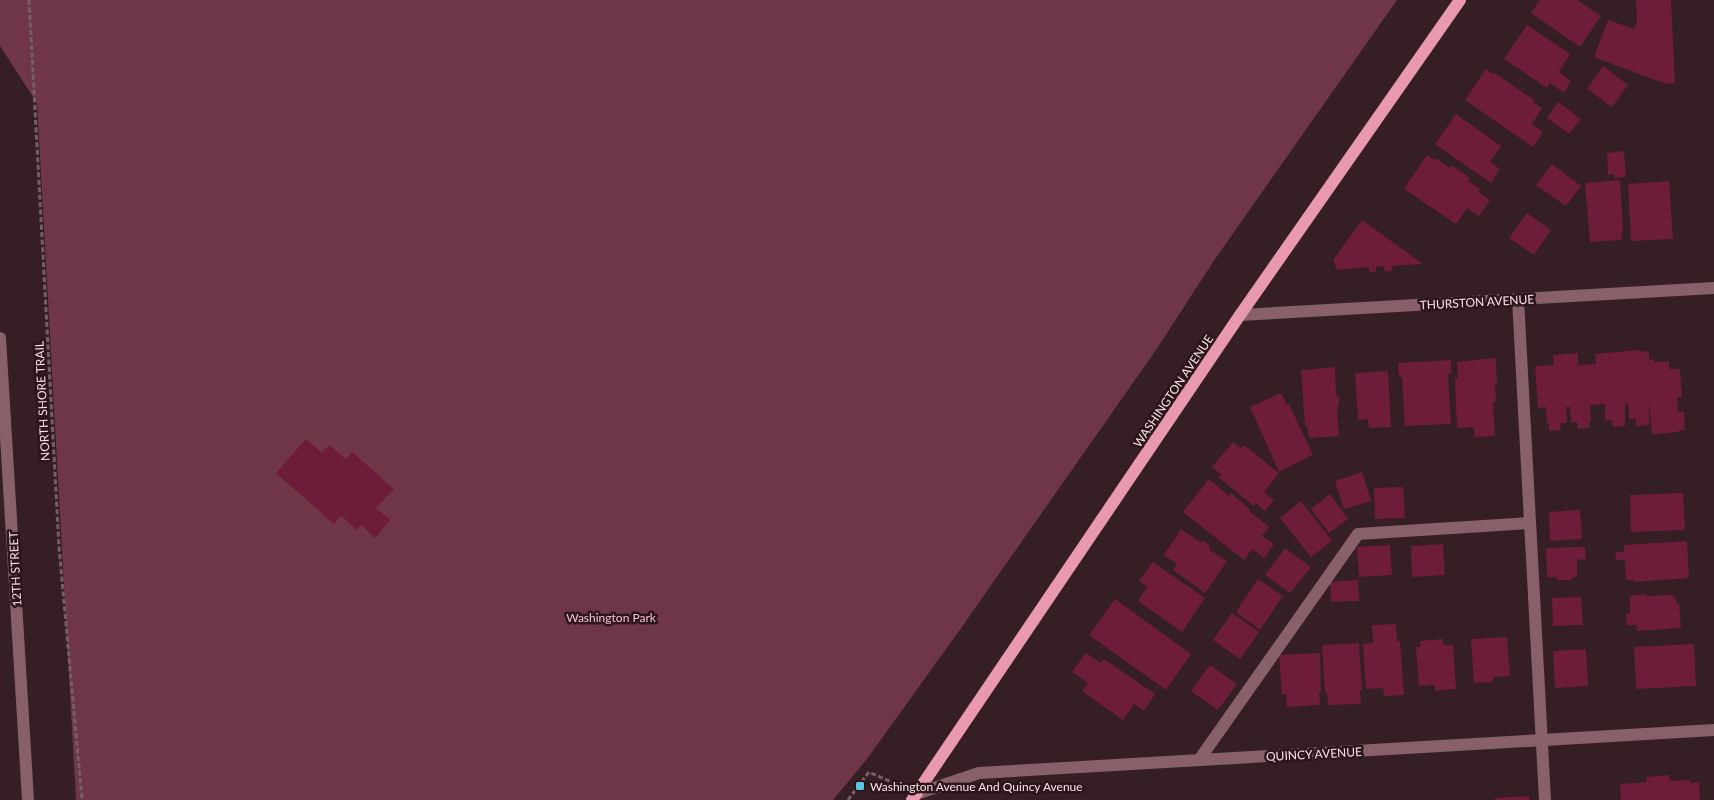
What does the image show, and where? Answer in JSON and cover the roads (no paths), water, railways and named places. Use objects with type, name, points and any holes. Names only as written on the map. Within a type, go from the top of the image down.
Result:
[{"type":"main road","name":"WASHINGTON AVENUE","points":[[914,797],[1240,315],[1460,0]]},
{"type":"street","name":"THURSTON AVENUE","points":[[1240,315],[1714,288]]},
{"type":"street","points":[[1518,299],[1545,800]]},
{"type":"street","name":"12TH STREET","points":[[0,338],[28,800]]},
{"type":"street","points":[[1199,760],[1358,534],[1530,523]]},
{"type":"street","name":"QUINCY AVENUE","points":[[914,797],[979,773],[1714,730]]},
{"type":"place","name":"Washington Avenue And Quincy Avenue","points":[[860,786]]},
{"type":"park label","name":"Washington Park","points":[[611,617]]}]
